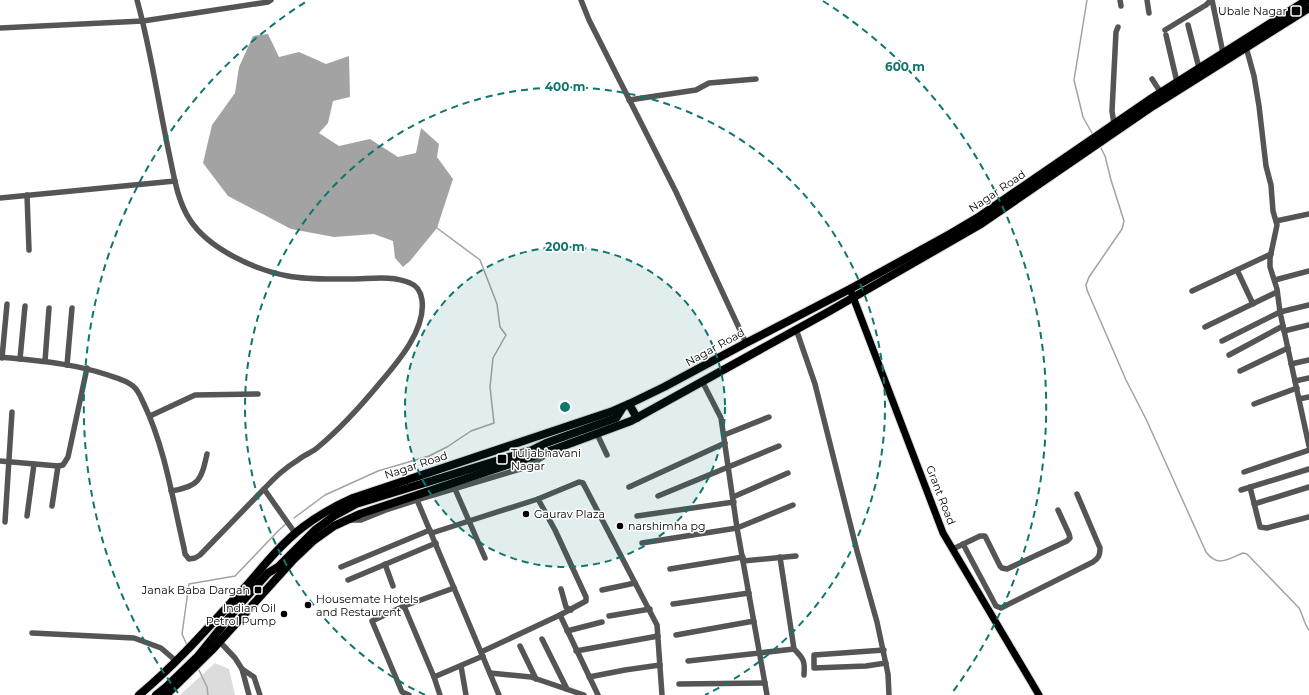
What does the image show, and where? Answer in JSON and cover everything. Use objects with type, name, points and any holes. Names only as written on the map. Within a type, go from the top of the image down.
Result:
[{"type":"highway","name":"Nagar Road","points":[[216,639],[294,559],[313,541],[334,526],[379,507],[555,449],[637,418],[796,329],[852,293],[977,218],[1177,82],[1307,0]]},
{"type":"highway","name":"Nagar Road","points":[[139,695],[153,684],[218,618],[277,551],[295,534],[325,511],[353,498],[626,405],[664,387],[746,343],[852,293],[981,224],[1153,106],[1309,8]]},
{"type":"highway","points":[[166,695],[216,639],[250,593],[268,573],[278,567],[315,530],[334,516],[356,504],[532,450],[546,443],[616,418],[626,405],[637,418]]},
{"type":"highway","points":[[216,639],[218,618]]},
{"type":"highway","points":[[156,695],[196,662]]},
{"type":"main road","name":"Grant Road","points":[[852,293],[944,533],[1039,695]]},
{"type":"street","points":[[7,304],[1,358],[45,361],[87,368],[122,380],[133,386],[138,392],[150,416],[158,437],[185,554],[189,559],[200,556],[276,476],[297,460],[315,450],[343,424],[385,378],[412,341],[422,315],[422,304],[421,295],[418,288],[412,283],[403,280],[386,278],[338,279],[289,276],[254,265],[230,255],[205,238],[190,221],[183,208],[175,181],[143,21],[137,0]]},
{"type":"street","points":[[238,0],[240,7]]},
{"type":"street","points":[[0,28],[143,21],[240,7],[268,2],[270,0]]},
{"type":"street","points":[[581,0],[589,20],[679,199],[746,343]]},
{"type":"street","points":[[1147,0],[1149,12]]},
{"type":"street","points":[[1177,82],[1165,33],[1206,6],[1212,0]]},
{"type":"street","points":[[1212,0],[1223,53]]},
{"type":"street","points":[[1188,25],[1199,68]]},
{"type":"street","points":[[1114,124],[1112,111],[1116,32],[1118,28]]},
{"type":"street","points":[[1246,47],[1255,84],[1266,166],[1272,185],[1273,211],[1277,224],[1270,263],[1275,280],[1280,312],[1302,416],[1308,435],[1309,446]]},
{"type":"street","points":[[629,100],[696,90],[709,83],[756,79]]},
{"type":"street","points":[[1152,79],[1161,93]]},
{"type":"street","points":[[0,198],[175,181]]},
{"type":"street","points":[[27,195],[28,250]]},
{"type":"street","points":[[1276,221],[1309,214]]},
{"type":"street","points":[[1192,291],[1271,254]]},
{"type":"street","points":[[1237,270],[1253,304]]},
{"type":"street","points":[[1275,280],[1309,271]]},
{"type":"street","points":[[1205,328],[1277,292]]},
{"type":"street","points":[[1222,341],[1280,312],[1309,305]]},
{"type":"street","points":[[20,359],[25,306]]},
{"type":"street","points":[[45,361],[50,308]]},
{"type":"street","points":[[67,365],[72,308]]},
{"type":"street","points":[[1229,355],[1284,329],[1309,325]]},
{"type":"street","points":[[796,329],[815,384],[884,650],[888,674],[889,695]]},
{"type":"street","points":[[1240,371],[1288,348]]},
{"type":"street","points":[[1291,364],[1309,360]]},
{"type":"street","points":[[0,461],[58,466],[63,465],[68,457],[87,368]]},
{"type":"street","points":[[1295,381],[1309,378]]},
{"type":"street","points":[[702,381],[721,418],[737,528],[767,695]]},
{"type":"street","points":[[1254,404],[1296,388]]},
{"type":"street","points":[[150,416],[195,395],[258,394]]},
{"type":"street","points":[[1299,399],[1309,397]]},
{"type":"street","points":[[5,522],[12,412]]},
{"type":"street","points":[[1302,416],[1309,415]]},
{"type":"street","points":[[724,435],[769,417]]},
{"type":"street","points":[[597,434],[606,455]]},
{"type":"street","points":[[629,488],[725,442]]},
{"type":"street","points":[[658,496],[779,446]]},
{"type":"street","points":[[348,520],[361,520],[386,510],[527,467],[555,449]]},
{"type":"street","points":[[1244,472],[1309,450]]},
{"type":"street","points":[[171,491],[188,488],[199,479],[203,471],[207,454]]},
{"type":"street","points":[[27,516],[34,464]]},
{"type":"street","points":[[52,506],[58,466]]},
{"type":"street","points":[[1241,490],[1309,468]]},
{"type":"street","points":[[637,516],[733,500],[788,473]]},
{"type":"street","points":[[341,567],[431,532],[538,500],[579,482],[583,483],[657,625],[662,695]]},
{"type":"street","points":[[1250,487],[1260,527],[1263,528],[1309,517]]},
{"type":"street","points":[[1254,504],[1309,487]]},
{"type":"street","points":[[264,489],[295,534]]},
{"type":"street","points":[[455,489],[485,558]]},
{"type":"street","points":[[963,544],[996,606],[1000,608],[1093,562],[1098,558],[1100,548],[1077,494]]},
{"type":"street","points":[[418,500],[499,695]]},
{"type":"street","points":[[434,677],[460,666],[585,602],[586,597],[555,530],[538,500]]},
{"type":"street","points":[[642,543],[737,528],[793,505]]},
{"type":"street","points":[[953,549],[980,536],[985,536],[1000,566],[1007,569],[1067,541],[1070,538],[1058,510]]},
{"type":"street","points":[[348,580],[436,543]]},
{"type":"street","points":[[670,569],[743,559],[796,556]]},
{"type":"street","points":[[780,557],[794,649],[805,662],[804,675]]},
{"type":"street","points":[[385,564],[394,586]]},
{"type":"street","points":[[602,590],[635,582]]},
{"type":"street","points":[[409,695],[402,692],[372,621],[404,606],[454,588]]},
{"type":"street","points":[[561,589],[566,607],[571,610]]},
{"type":"street","points":[[672,604],[749,593]]},
{"type":"street","points":[[404,606],[440,695]]},
{"type":"street","points":[[609,616],[650,610]]},
{"type":"street","points":[[560,615],[598,695]]},
{"type":"street","points":[[676,635],[754,621]]},
{"type":"street","points":[[567,631],[602,622]]},
{"type":"street","points":[[32,633],[134,638],[161,648],[176,661]]},
{"type":"street","points":[[576,651],[658,636]]},
{"type":"street","points":[[216,639],[235,658],[242,669],[249,695]]},
{"type":"street","points":[[542,639],[567,688]]},
{"type":"street","points":[[520,646],[536,679]]},
{"type":"street","points":[[688,662],[794,649]]},
{"type":"street","points":[[884,650],[814,655],[814,668],[866,666],[886,663]]},
{"type":"street","points":[[460,666],[466,695]]},
{"type":"street","points":[[589,677],[624,670],[660,666]]},
{"type":"street","points":[[242,669],[254,677],[260,695]]},
{"type":"street","points":[[490,673],[536,679],[567,688],[584,695]]},
{"type":"street","points":[[679,684],[765,684]]},
{"type":"shaded area","points":[[268,34],[279,57],[299,52],[326,64],[349,56],[350,97],[333,101],[328,123],[319,133],[339,146],[370,139],[398,157],[416,153],[421,128],[439,144],[437,157],[453,179],[437,228],[410,261],[403,267],[395,258],[393,241],[374,234],[334,237],[291,229],[228,196],[203,163],[212,125],[235,93],[239,67],[253,36]]},
{"type":"shaded area","points":[[215,663],[229,669],[235,695],[180,695]]},
{"type":"waterway","points":[[1087,0],[1074,80],[1083,117],[1093,135]]},
{"type":"waterway","points":[[1101,148],[1105,156],[1124,221],[1122,229],[1089,277],[1086,285],[1087,290],[1126,380],[1146,419],[1206,552],[1210,557],[1219,561],[1228,560],[1243,553],[1247,554],[1299,608],[1309,630]]},
{"type":"waterway","points":[[294,518],[325,495],[378,471],[429,456],[447,447],[471,431],[494,423],[490,387],[493,358],[506,335],[500,327],[497,304],[480,260],[437,228]]},
{"type":"waterway","points":[[187,645],[182,634],[189,584],[235,576],[286,524]]},
{"type":"waterway","points":[[198,668],[207,687],[208,695]]},
{"type":"place","name":"Ubale Nagar","points":[[1296,11]]},
{"type":"place","name":"Tuljabhavani Nagar","points":[[502,459]]},
{"type":"place","name":"Gaurav Plaza","points":[[526,514]]},
{"type":"place","name":"narshimha pg","points":[[620,526]]},
{"type":"place","name":"Janak Baba Dargah","points":[[258,590]]},
{"type":"place","name":"Housemate Hotels and Restaurent","points":[[308,605]]},
{"type":"place","name":"Indian Oil Petrol Pump","points":[[284,614]]}]
